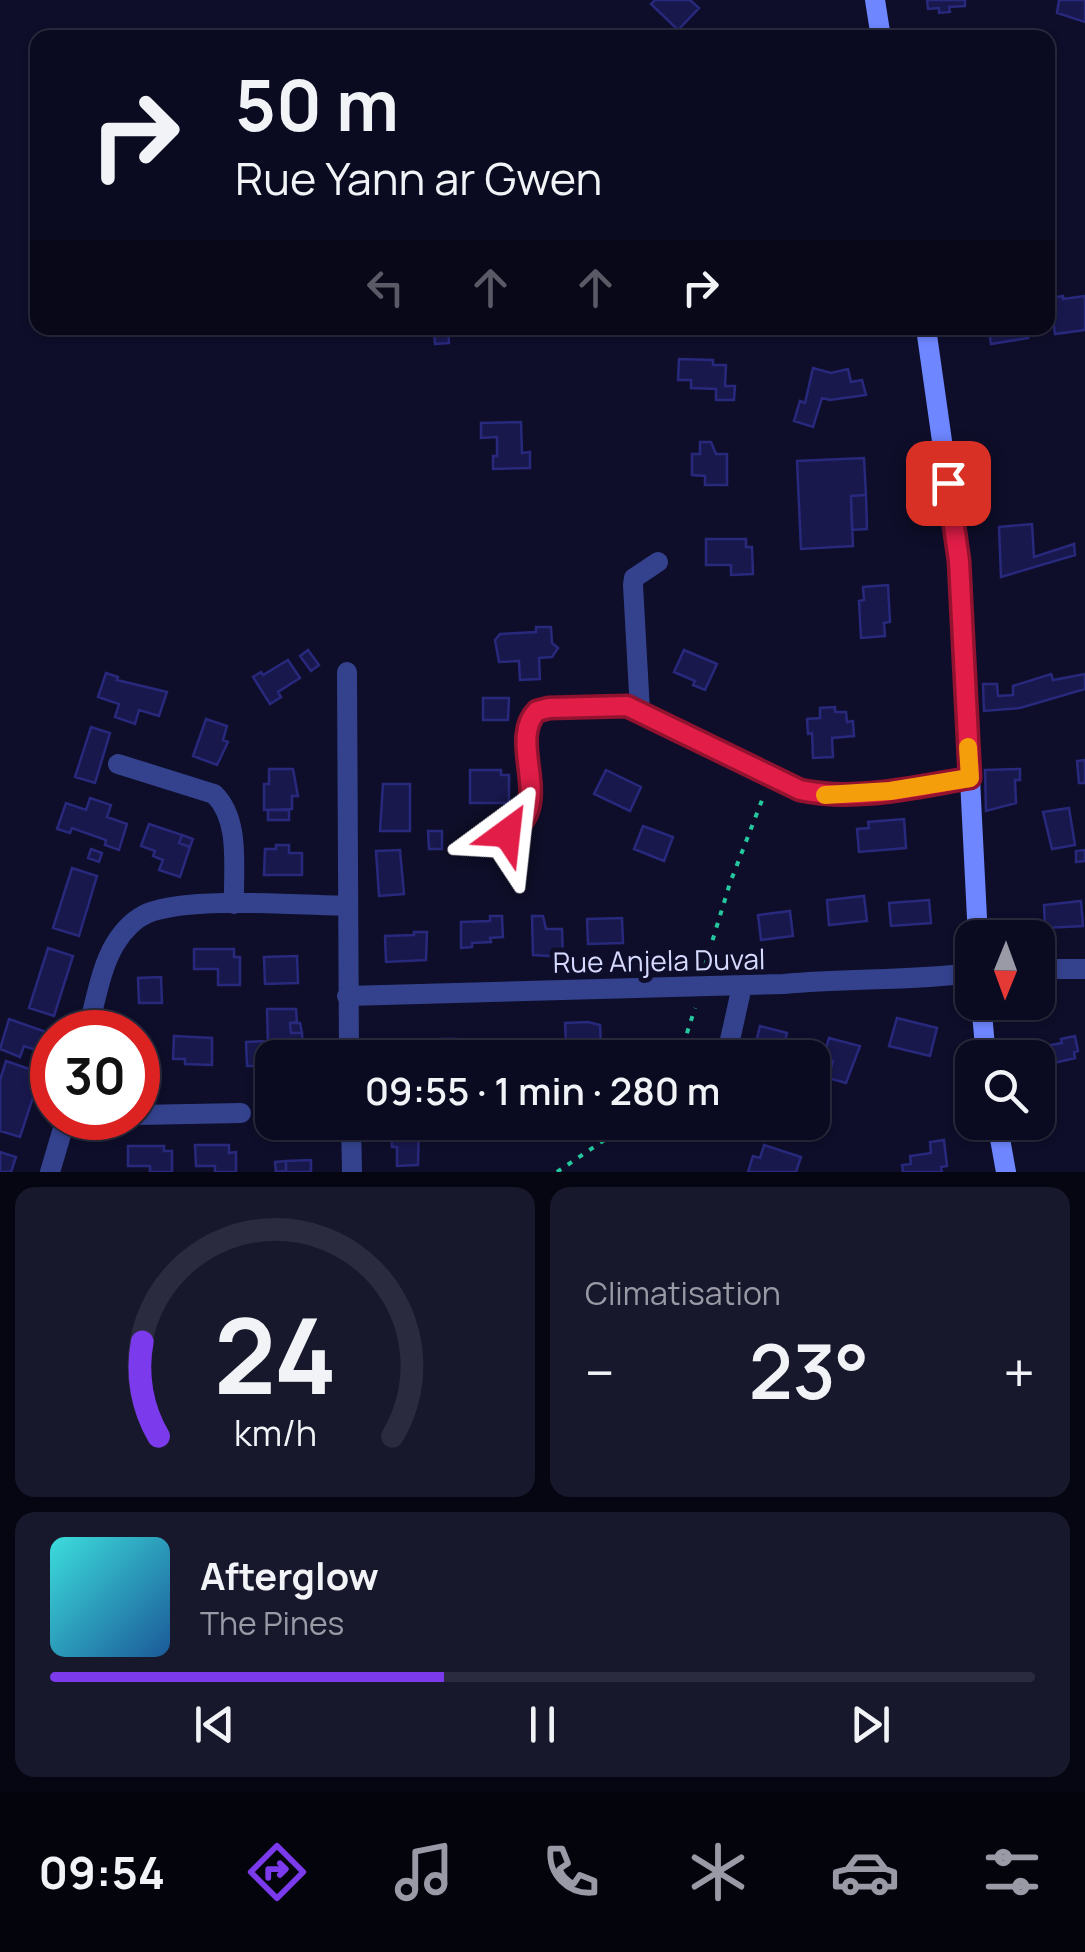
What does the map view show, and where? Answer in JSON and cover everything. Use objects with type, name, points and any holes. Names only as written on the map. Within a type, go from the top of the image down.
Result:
[{"type":"main road","points":[[875,0],[881,30]]},
{"type":"main road","points":[[927,335],[959,561],[977,920]]},
{"type":"main road","points":[[1000,1140],[1006,1172]]},
{"type":"street","points":[[640,712],[632,585],[634,578],[658,562]]},
{"type":"street","points":[[347,672],[348,1040]]},
{"type":"street","points":[[500,834],[514,829],[528,811],[531,797],[526,727],[537,711],[627,706],[800,790],[840,795],[970,778]]},
{"type":"street","points":[[118,764],[214,794],[223,803],[232,826],[234,904]]},
{"type":"street","points":[[94,1010],[112,949],[136,920],[170,908],[234,904],[348,906]]},
{"type":"street","points":[[1055,969],[1085,970]]},
{"type":"street","name":"Rue Anjela Duval","points":[[347,996],[742,986],[955,975]]},
{"type":"street","points":[[730,1040],[742,986]]},
{"type":"street","points":[[160,1115],[241,1114]]},
{"type":"street","points":[[50,1172],[59,1140]]},
{"type":"street","points":[[351,1140],[352,1172]]},
{"type":"path","points":[[684,1040],[725,896],[772,776]]},
{"type":"path","points":[[557,1172],[604,1140]]},
{"type":"building","points":[[655,0],[690,0],[699,8],[678,30],[651,4]]},
{"type":"building","points":[[927,0],[965,0],[965,6],[949,7],[950,12],[939,13],[939,8],[928,9]]},
{"type":"building","points":[[1059,0],[1085,0],[1085,22],[1057,13]]},
{"type":"building","points":[[1085,296],[1085,330],[1055,334],[1055,297]]},
{"type":"building","points":[[434,335],[448,335],[449,343],[435,344]]},
{"type":"building","points":[[990,335],[1027,335],[1028,338],[991,344]]},
{"type":"building","points":[[679,359],[713,360],[713,365],[726,365],[725,386],[735,386],[734,400],[716,400],[716,389],[691,388],[691,380],[678,380]]},
{"type":"building","points":[[813,368],[831,373],[848,369],[851,382],[862,380],[866,395],[822,398],[813,427],[794,421],[800,401],[805,403]]},
{"type":"building","points":[[521,422],[522,453],[530,452],[530,468],[493,469],[497,437],[481,438],[481,423]]},
{"type":"building","points":[[700,442],[711,442],[716,454],[727,454],[727,485],[705,485],[705,476],[692,475],[692,454],[700,454]]},
{"type":"building","points":[[864,458],[866,495],[851,496],[853,546],[801,549],[797,461]]},
{"type":"building","points":[[866,495],[867,529],[852,530],[851,496]]},
{"type":"building","points":[[1032,524],[1034,557],[1074,544],[1075,555],[1001,577],[999,527]]},
{"type":"building","points":[[706,539],[746,539],[746,547],[752,547],[753,574],[731,575],[731,565],[706,565]]},
{"type":"building","points":[[888,585],[890,622],[884,623],[885,636],[861,638],[859,601],[864,600],[863,587]]},
{"type":"building","points":[[536,627],[551,627],[552,643],[558,648],[552,657],[539,658],[540,679],[520,680],[519,661],[499,662],[495,640],[500,634],[536,632]]},
{"type":"building","points":[[308,650],[319,665],[311,671],[300,656]]},
{"type":"building","points":[[684,650],[717,664],[705,690],[674,672]]},
{"type":"building","points":[[288,660],[300,678],[278,692],[281,697],[270,704],[253,677]]},
{"type":"building","points":[[106,673],[118,677],[117,680],[167,692],[159,716],[139,710],[135,724],[115,717],[119,704],[98,697]]},
{"type":"building","points":[[1051,674],[1053,680],[1085,674],[1085,689],[1020,708],[984,711],[983,684],[997,684],[998,696],[1013,695],[1013,686]]},
{"type":"building","points":[[483,698],[509,698],[508,720],[483,720]]},
{"type":"building","points":[[835,707],[835,712],[846,712],[847,722],[853,721],[854,736],[832,738],[833,757],[813,758],[807,719],[820,718],[820,708]]},
{"type":"building","points":[[206,719],[227,726],[223,740],[228,742],[217,765],[193,756]]},
{"type":"building","points":[[91,727],[110,733],[95,783],[75,777]]},
{"type":"building","points":[[1085,760],[1085,783],[1079,783],[1077,761]]},
{"type":"building","points":[[269,769],[293,769],[298,796],[292,796],[292,809],[264,810],[264,784],[269,784]]},
{"type":"building","points":[[1020,769],[1020,780],[1015,780],[1016,803],[986,811],[985,770]]},
{"type":"building","points":[[470,770],[501,770],[501,775],[509,775],[509,803],[470,803]]},
{"type":"building","points":[[606,770],[641,787],[630,811],[594,794]]},
{"type":"building","points":[[383,784],[410,784],[410,831],[380,831]]},
{"type":"building","points":[[90,798],[111,805],[107,817],[127,824],[119,850],[105,845],[106,840],[72,828],[70,833],[57,829],[66,803],[86,810]]},
{"type":"building","points":[[1069,808],[1075,845],[1052,849],[1043,812]]},
{"type":"building","points":[[268,810],[289,810],[289,820],[268,820]]},
{"type":"building","points":[[904,819],[906,848],[859,852],[857,829],[869,828],[868,822]]},
{"type":"building","points":[[149,824],[182,835],[179,843],[190,847],[180,877],[159,870],[163,860],[153,856],[155,851],[141,846]]},
{"type":"building","points":[[643,826],[673,837],[664,861],[634,849]]},
{"type":"building","points":[[428,831],[442,831],[442,849],[429,849]]},
{"type":"building","points":[[182,835],[193,839],[190,847],[179,843]]},
{"type":"building","points":[[276,845],[289,845],[289,853],[302,853],[302,875],[264,875],[265,849],[276,849]]},
{"type":"building","points":[[91,849],[102,853],[99,862],[88,858]]},
{"type":"building","points":[[400,850],[404,894],[379,896],[376,851]]},
{"type":"building","points":[[1085,850],[1085,861],[1076,862],[1076,851]]},
{"type":"building","points":[[72,868],[97,876],[79,936],[53,928]]},
{"type":"building","points":[[864,896],[867,921],[829,925],[827,900]]},
{"type":"building","points":[[929,900],[931,923],[891,926],[889,903]]},
{"type":"building","points":[[1081,901],[1083,926],[1055,927],[1055,920],[1045,920],[1044,905]]},
{"type":"building","points":[[790,911],[793,936],[761,940],[758,915]]},
{"type":"building","points":[[490,916],[502,916],[503,937],[461,948],[461,922],[490,921]]},
{"type":"building","points":[[532,916],[543,916],[546,929],[562,929],[563,957],[533,955]]},
{"type":"building","points":[[622,918],[623,943],[588,944],[587,919]]},
{"type":"building","points":[[427,932],[426,960],[386,962],[385,936]]},
{"type":"building","points":[[48,948],[73,956],[56,1010],[29,1008]]},
{"type":"building","points":[[194,949],[234,949],[234,957],[240,957],[240,985],[218,985],[218,969],[194,969]]},
{"type":"building","points":[[753,953],[755,969],[741,971],[738,955]]},
{"type":"building","points":[[297,956],[298,983],[265,984],[264,957]]},
{"type":"building","points":[[161,977],[162,1003],[139,1003],[138,978]]},
{"type":"building","points":[[267,1009],[296,1009],[297,1022],[290,1023],[291,1033],[302,1033],[302,1040],[268,1040]]},
{"type":"building","points":[[897,1018],[937,1028],[930,1056],[889,1046]]},
{"type":"building","points":[[9,1019],[30,1026],[30,1048],[24,1046],[20,1057],[0,1049]]},
{"type":"building","points":[[290,1023],[300,1023],[302,1033],[291,1033]]},
{"type":"building","points":[[565,1023],[600,1025],[601,1040],[566,1040]]},
{"type":"building","points":[[760,1026],[787,1033],[785,1040],[756,1040]]},
{"type":"building","points":[[174,1036],[212,1038],[212,1065],[185,1064],[185,1059],[173,1059]]},
{"type":"building","points":[[1075,1036],[1078,1051],[1074,1052],[1075,1058],[1055,1063],[1055,1044],[1062,1043],[1061,1039]]},
{"type":"building","points":[[828,1040],[860,1046],[846,1083],[830,1079],[833,1061]]},
{"type":"building","points":[[246,1042],[255,1042],[255,1066],[247,1066]]},
{"type":"building","points":[[6,1061],[30,1069],[30,1107],[20,1137],[0,1131],[0,1080]]},
{"type":"building","points":[[392,1140],[419,1140],[418,1165],[397,1166],[397,1147],[392,1147]]},
{"type":"building","points":[[944,1140],[947,1166],[941,1167],[942,1172],[903,1172],[902,1165],[911,1164],[910,1156],[931,1153],[930,1142]]},
{"type":"building","points":[[195,1145],[229,1145],[229,1153],[236,1152],[236,1172],[215,1172],[215,1166],[196,1166]]},
{"type":"building","points":[[764,1145],[801,1157],[796,1172],[748,1172],[753,1156],[760,1158]]},
{"type":"building","points":[[128,1146],[164,1146],[164,1151],[172,1151],[172,1172],[128,1166]]},
{"type":"building","points":[[0,1152],[16,1157],[11,1172],[0,1172]]},
{"type":"building","points":[[311,1160],[311,1172],[276,1172],[286,1171],[286,1161]]},
{"type":"building","points":[[286,1161],[286,1171],[276,1172],[275,1162]]},
{"type":"slow traffic","points":[[825,795],[890,791],[970,778],[968,747]]},
{"type":"route","points":[[507,833],[522,821],[531,797],[526,727],[537,711],[549,708],[627,706],[800,790],[821,794],[890,791],[970,778],[959,561],[948,483]]}]
